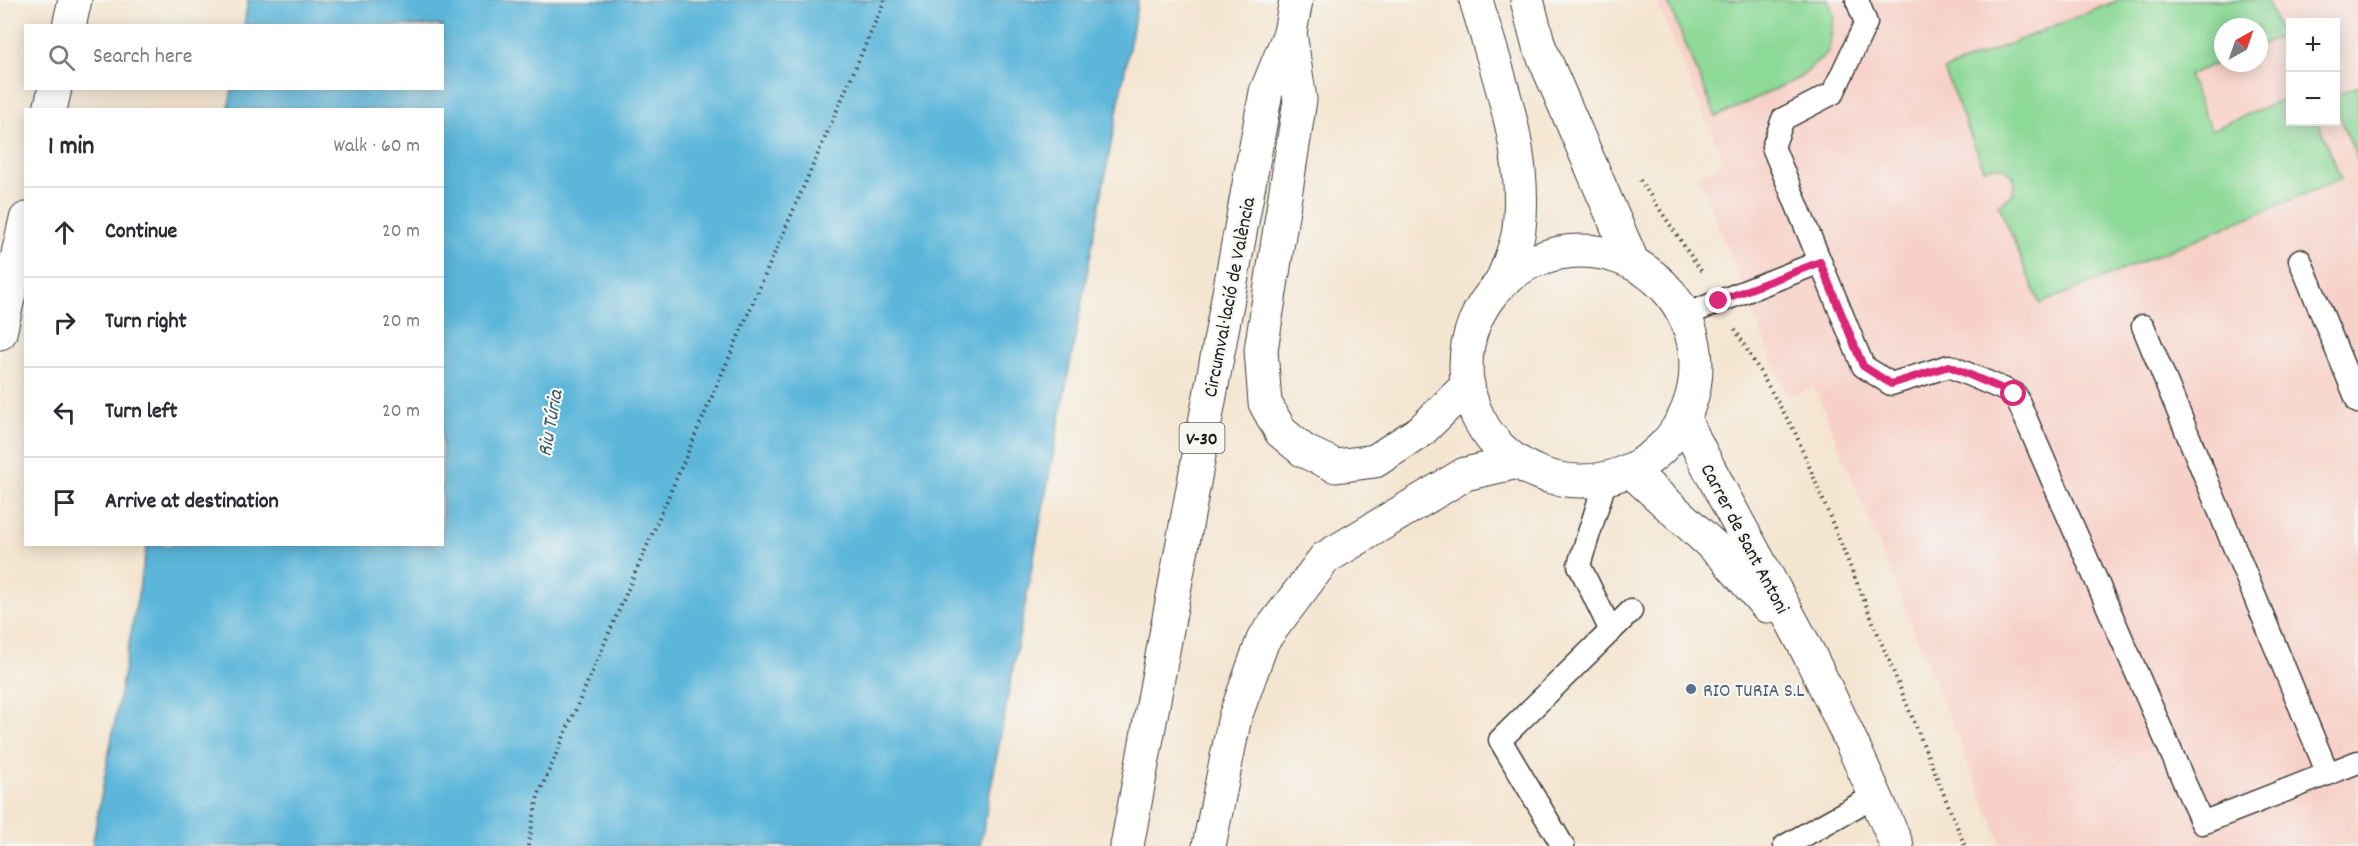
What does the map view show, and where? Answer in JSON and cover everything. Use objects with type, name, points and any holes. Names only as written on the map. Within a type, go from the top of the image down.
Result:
[{"type":"main road","points":[[69,24],[75,0]]},
{"type":"main road","name":"Circumval·lació de València","points":[[1126,846],[1266,92],[1290,33],[1296,0]]},
{"type":"main road","points":[[1476,0],[1508,110],[1522,188],[1519,232],[1502,281]]},
{"type":"main road","points":[[1527,0],[1539,46],[1633,263]]},
{"type":"main road","points":[[1290,33],[1300,100],[1261,350],[1265,403],[1281,432],[1304,451],[1336,466],[1374,461],[1421,431],[1468,385]]},
{"type":"main road","points":[[50,108],[55,90]]},
{"type":"main road","points":[[0,333],[24,228]]},
{"type":"main road","points":[[1563,252],[1604,253],[1633,263],[1654,276],[1671,293],[1684,315],[1695,349],[1696,374],[1693,395],[1684,418],[1671,438],[1652,457],[1618,474],[1580,481],[1537,472],[1518,462],[1501,449],[1477,415],[1468,385],[1466,360],[1471,332],[1484,303],[1502,281],[1529,263],[1563,252]]},
{"type":"main road","name":"Carrer de Sant Antoni","points":[[1684,418],[1708,470],[1810,656],[1876,795],[1897,846]]},
{"type":"main road","points":[[1209,846],[1235,717],[1263,640],[1324,558],[1465,474],[1518,462]]},
{"type":"main road","name":"Carrer de Sant Antoni","points":[[1618,474],[1722,554],[1810,656]]},
{"type":"lane","points":[[1857,0],[1866,23],[1833,93],[1783,118],[1773,147],[1863,366],[1891,384],[1949,366],[2014,394],[2202,823],[2358,762]]},
{"type":"lane","points":[[2300,260],[2358,402]]},
{"type":"lane","points":[[1684,315],[1820,262]]},
{"type":"lane","points":[[2143,326],[2328,774]]},
{"type":"lane","points":[[1611,631],[1579,565],[1618,474]]},
{"type":"lane","points":[[1563,846],[1500,740],[1631,611]]},
{"type":"lane","points":[[1785,846],[1876,795]]},
{"type":"path","points":[[528,846],[538,796],[885,0]]},
{"type":"path","points":[[1732,323],[1795,432],[1965,846]]},
{"type":"shaded area","points":[[1656,0],[2358,0],[2358,846],[2002,846],[1814,386],[1787,397],[1698,176],[1724,163]]},
{"type":"green space","points":[[1667,0],[1828,0],[1834,15],[1829,51],[1801,77],[1716,117]]},
{"type":"green space","points":[[2119,0],[2267,0],[2282,36],[2268,42],[2268,18],[2214,18],[2214,65],[2188,75],[2211,130],[2286,99],[2286,126],[2320,126],[2341,179],[2040,304],[1999,205],[2013,194],[2014,178],[2001,167],[1984,169],[1944,70]]},
{"type":"green space","points":[[2358,86],[2358,162],[2340,116],[2340,93]]},
{"type":"water","name":"Riu Túria","points":[[248,0],[1138,0],[980,846],[92,846],[147,546],[444,546],[444,108],[228,108],[232,90],[444,90],[444,24],[244,24]]},
{"type":"place","name":"RIO TURIA S.L","points":[[1691,689]]},
{"type":"route","points":[[1719,301],[1820,262],[1863,366],[1891,384],[1949,366],[2014,394]]}]
